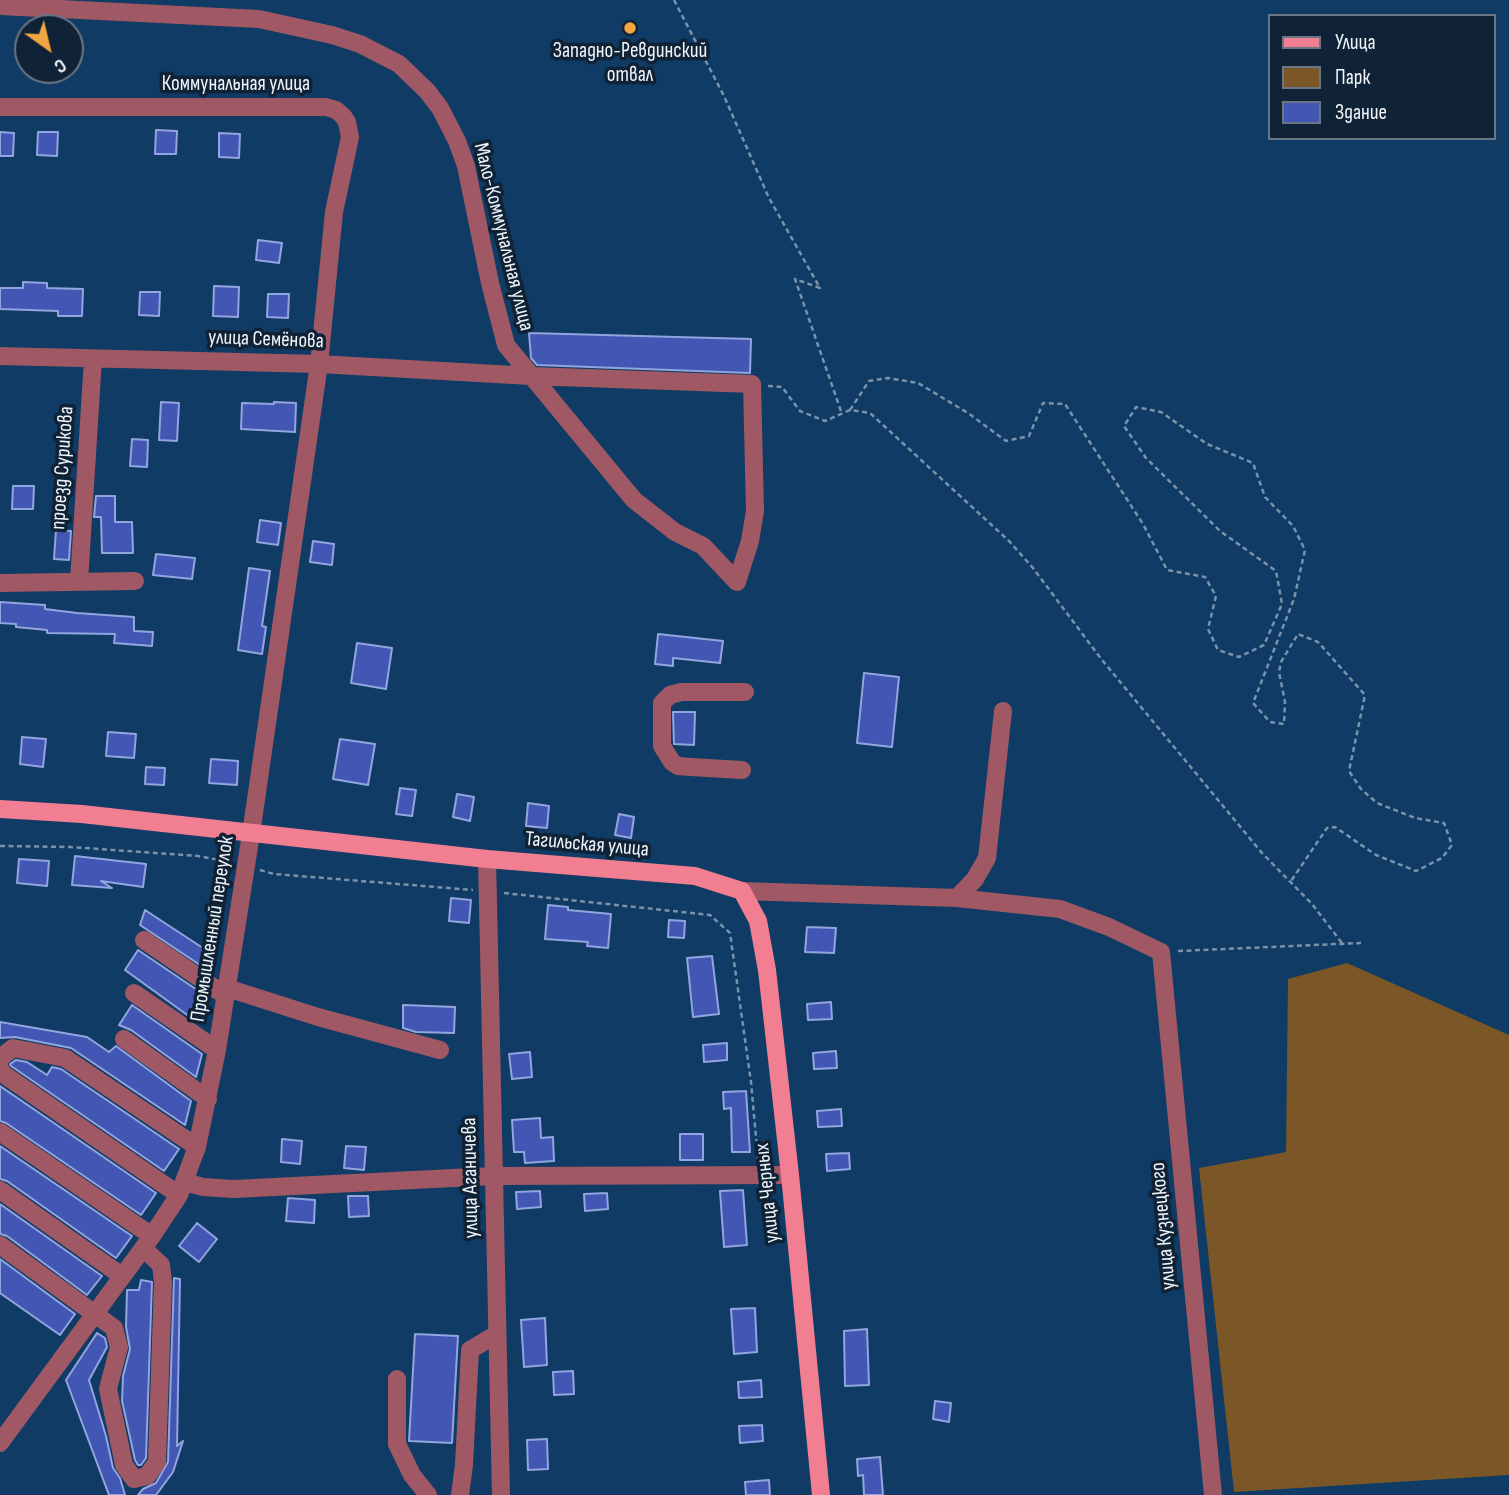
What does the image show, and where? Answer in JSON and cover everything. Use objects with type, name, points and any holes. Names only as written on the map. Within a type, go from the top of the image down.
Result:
[{"type":"main road","name":"Тагильская улица","points":[[0,809],[82,814],[487,859],[695,876],[742,891]]},
{"type":"main road","name":"улица Черных","points":[[742,891],[754,910],[761,930],[790,1175],[821,1495]]},
{"type":"street","name":"Мало-Коммунальная улица","points":[[0,6],[259,19],[332,35],[360,44],[399,64],[440,108],[457,141],[466,166],[502,334],[514,358],[634,500],[675,531],[703,547],[737,582],[750,541],[755,512],[752,384]]},
{"type":"street","name":"Коммунальная улица","points":[[0,107],[326,107],[336,110],[347,122],[350,137],[334,212],[319,364]]},
{"type":"street","name":"улица Семёнова","points":[[0,356],[319,364],[531,376],[752,384]]},
{"type":"street","name":"проезд Сурикова","points":[[79,581],[93,359]]},
{"type":"street","name":"Промышленный переулок","points":[[0,1443],[148,1242],[182,1189],[197,1147],[217,1050],[251,834],[319,364]]},
{"type":"street","points":[[0,583],[135,581]]},
{"type":"street","points":[[743,770],[678,766],[672,762],[662,746],[662,703],[670,695],[681,692],[745,692]]},
{"type":"street","points":[[957,898],[975,879],[987,858],[992,833],[1003,711]]},
{"type":"street","name":"улица Аганичева","points":[[487,859],[501,1495]]},
{"type":"street","name":"Тагильская улица","points":[[742,891],[957,898],[1060,909],[1109,927],[1161,952]]},
{"type":"street","points":[[144,940],[226,992],[440,1050]]},
{"type":"street","name":"улица Кузнецкого","points":[[1161,952],[1213,1495]]},
{"type":"street","points":[[134,993],[217,1050]]},
{"type":"street","points":[[124,1039],[208,1100]]},
{"type":"street","points":[[0,1058],[12,1048],[65,1058],[197,1147]]},
{"type":"street","points":[[0,1069],[3,1074],[159,1180],[182,1189],[233,1189],[493,1176],[790,1175]]},
{"type":"street","points":[[0,1132],[148,1242],[161,1265],[163,1282],[157,1462],[146,1476],[134,1479],[124,1465],[108,1389],[119,1347],[114,1328],[0,1245]]},
{"type":"street","points":[[0,1190],[122,1276]]},
{"type":"street","points":[[460,1495],[470,1350],[497,1334]]},
{"type":"street","points":[[397,1379],[397,1444],[412,1475],[428,1495]]},
{"type":"path","points":[[674,0],[724,96],[769,198],[820,288],[795,279],[842,414]]},
{"type":"path","points":[[752,384],[782,387],[800,411],[825,422],[850,410],[869,381],[888,378],[918,383],[968,413],[1006,441],[1029,436],[1043,403],[1065,404],[1143,524],[1167,570],[1205,577],[1216,596],[1208,629],[1218,650],[1239,657],[1264,645],[1282,604],[1276,571],[1220,531],[1146,458],[1124,426],[1136,407],[1161,412],[1207,444],[1253,463],[1265,497],[1293,526],[1305,550],[1294,599],[1254,703],[1270,723],[1284,724],[1285,702],[1279,672],[1281,662],[1298,634],[1318,642],[1365,695],[1349,771],[1361,789],[1377,803],[1415,818],[1444,823],[1452,845],[1442,858],[1416,871],[1376,855],[1335,827],[1326,828],[1291,881]]},
{"type":"path","points":[[850,410],[870,413],[1009,541],[1033,568],[1102,660],[1262,853],[1291,881],[1342,943]]},
{"type":"path","points":[[0,846],[71,847],[198,856],[274,874],[488,891],[710,915],[730,933],[751,1082],[760,1175]]},
{"type":"path","points":[[1161,952],[1361,943]]},
{"type":"green space","points":[[1347,963],[1509,1035],[1509,1475],[1234,1492],[1199,1168],[1286,1152],[1288,979]]},
{"type":"building","points":[[156,130],[177,131],[176,154],[155,154]]},
{"type":"building","points":[[0,132],[14,133],[13,156],[0,156]]},
{"type":"building","points":[[38,132],[58,132],[57,156],[37,155]]},
{"type":"building","points":[[219,133],[240,134],[239,158],[219,157]]},
{"type":"building","points":[[258,240],[282,243],[279,263],[256,260]]},
{"type":"building","points":[[23,282],[47,283],[47,288],[83,289],[82,316],[58,316],[58,311],[0,309],[0,288],[23,288]]},
{"type":"building","points":[[214,286],[239,287],[238,317],[213,316]]},
{"type":"building","points":[[140,292],[160,292],[159,316],[139,315]]},
{"type":"building","points":[[268,294],[289,294],[288,318],[267,317]]},
{"type":"building","points":[[529,333],[751,339],[750,373],[537,365],[531,358]]},
{"type":"building","points":[[161,402],[179,403],[177,441],[159,440]]},
{"type":"building","points":[[242,403],[296,403],[295,432],[241,429]]},
{"type":"building","points":[[132,439],[148,440],[147,467],[130,466]]},
{"type":"building","points":[[13,486],[34,486],[33,509],[12,509]]},
{"type":"building","points":[[96,496],[115,496],[115,522],[132,522],[133,553],[102,553],[101,517],[94,517]]},
{"type":"building","points":[[260,520],[281,523],[278,545],[257,542]]},
{"type":"building","points":[[56,530],[71,531],[69,560],[54,559]]},
{"type":"building","points":[[313,541],[334,544],[332,565],[310,562]]},
{"type":"building","points":[[156,554],[195,558],[192,579],[153,575]]},
{"type":"building","points":[[249,568],[270,571],[262,626],[266,627],[262,654],[238,650]]},
{"type":"building","points":[[0,602],[45,605],[45,609],[77,613],[134,617],[134,631],[153,632],[152,646],[114,643],[115,634],[47,633],[47,630],[0,623]]},
{"type":"building","points":[[658,634],[723,641],[720,663],[673,658],[673,666],[655,664]]},
{"type":"building","points":[[357,643],[392,648],[386,689],[351,683]]},
{"type":"building","points":[[864,673],[899,677],[892,747],[857,743]]},
{"type":"building","points":[[673,712],[695,712],[694,745],[674,744]]},
{"type":"building","points":[[108,732],[136,734],[134,758],[106,756]]},
{"type":"building","points":[[22,737],[46,739],[43,767],[20,764]]},
{"type":"building","points":[[340,739],[375,744],[368,785],[333,779]]},
{"type":"building","points":[[211,759],[238,761],[237,785],[209,783]]},
{"type":"building","points":[[146,767],[165,768],[164,785],[145,784]]},
{"type":"building","points":[[400,788],[416,790],[412,816],[396,814]]},
{"type":"building","points":[[457,794],[474,797],[470,821],[453,817]]},
{"type":"building","points":[[528,803],[549,806],[547,828],[526,826]]},
{"type":"building","points":[[619,814],[634,817],[631,838],[615,835]]},
{"type":"building","points":[[75,856],[146,864],[143,887],[101,881],[112,888],[72,885]]},
{"type":"building","points":[[19,859],[49,861],[47,886],[17,883]]},
{"type":"building","points":[[451,898],[471,900],[469,923],[449,921]]},
{"type":"building","points":[[548,905],[568,907],[568,910],[611,914],[608,948],[587,946],[588,942],[545,939]]},
{"type":"building","points":[[145,910],[215,956],[209,971],[140,925]]},
{"type":"building","points":[[669,920],[685,921],[684,938],[668,937]]},
{"type":"building","points":[[807,927],[836,928],[834,953],[805,952]]},
{"type":"building","points":[[138,950],[206,996],[197,1022],[125,970]]},
{"type":"building","points":[[712,956],[719,1014],[693,1017],[687,958]]},
{"type":"building","points":[[831,1002],[832,1019],[808,1020],[807,1004]]},
{"type":"building","points":[[132,1005],[202,1054],[196,1077],[131,1030],[119,1025]]},
{"type":"building","points":[[403,1005],[455,1007],[454,1033],[416,1032],[403,1028]]},
{"type":"building","points":[[0,1022],[87,1037],[109,1052],[116,1046],[191,1101],[185,1125],[71,1048],[15,1037],[0,1038]]},
{"type":"building","points":[[727,1043],[727,1060],[704,1062],[703,1045]]},
{"type":"building","points":[[836,1051],[837,1068],[814,1069],[813,1053]]},
{"type":"building","points":[[530,1052],[532,1077],[512,1079],[509,1054]]},
{"type":"building","points":[[16,1060],[27,1062],[47,1075],[52,1067],[61,1069],[179,1149],[164,1171],[11,1066]]},
{"type":"building","points":[[0,1086],[156,1193],[141,1215],[0,1121]]},
{"type":"building","points":[[746,1091],[750,1152],[732,1152],[731,1108],[724,1109],[723,1092]]},
{"type":"building","points":[[841,1109],[842,1126],[818,1127],[817,1111]]},
{"type":"building","points":[[540,1118],[541,1138],[553,1137],[554,1161],[525,1163],[524,1152],[514,1152],[512,1120]]},
{"type":"building","points":[[680,1134],[703,1134],[703,1160],[680,1160]]},
{"type":"building","points":[[282,1139],[302,1141],[300,1164],[281,1162]]},
{"type":"building","points":[[0,1146],[132,1236],[116,1258],[7,1181],[0,1179]]},
{"type":"building","points":[[346,1146],[366,1147],[364,1170],[344,1168]]},
{"type":"building","points":[[849,1153],[850,1169],[827,1171],[826,1154]]},
{"type":"building","points":[[743,1190],[747,1245],[724,1247],[720,1191]]},
{"type":"building","points":[[540,1191],[541,1207],[517,1209],[516,1192]]},
{"type":"building","points":[[607,1193],[608,1209],[585,1211],[584,1194]]},
{"type":"building","points":[[348,1196],[368,1196],[369,1216],[349,1217]]},
{"type":"building","points":[[288,1198],[315,1200],[314,1223],[286,1221]]},
{"type":"building","points":[[0,1204],[102,1276],[87,1295],[7,1236],[0,1234]]},
{"type":"building","points":[[197,1223],[217,1239],[199,1262],[179,1246]]},
{"type":"building","points":[[0,1259],[75,1314],[60,1335],[0,1293]]},
{"type":"building","points":[[174,1278],[180,1279],[177,1446],[183,1441],[173,1472],[156,1495],[138,1495],[143,1489],[156,1483],[168,1462]]},
{"type":"building","points":[[141,1280],[152,1282],[146,1458],[138,1465],[122,1401],[123,1376],[130,1349],[126,1327],[127,1290],[139,1290]]},
{"type":"building","points":[[755,1308],[757,1352],[734,1354],[731,1309]]},
{"type":"building","points":[[545,1318],[547,1365],[524,1367],[521,1320]]},
{"type":"building","points":[[867,1329],[869,1385],[845,1386],[844,1331]]},
{"type":"building","points":[[97,1333],[105,1338],[107,1347],[89,1380],[113,1468],[120,1478],[125,1495],[109,1495],[66,1380]]},
{"type":"building","points":[[415,1334],[458,1336],[452,1443],[409,1441]]},
{"type":"building","points":[[573,1371],[574,1394],[554,1395],[553,1372]]},
{"type":"building","points":[[761,1380],[762,1397],[739,1398],[738,1382]]},
{"type":"building","points":[[935,1401],[951,1403],[949,1422],[933,1419]]},
{"type":"building","points":[[762,1425],[763,1441],[740,1443],[739,1426]]},
{"type":"building","points":[[547,1439],[548,1469],[528,1470],[527,1440]]},
{"type":"building","points":[[880,1457],[883,1495],[864,1495],[863,1475],[858,1476],[857,1459]]},
{"type":"building","points":[[769,1480],[770,1495],[746,1495],[745,1482]]},
{"type":"place","name":"Западно-Ревдинский отвал","points":[[630,28]]}]
